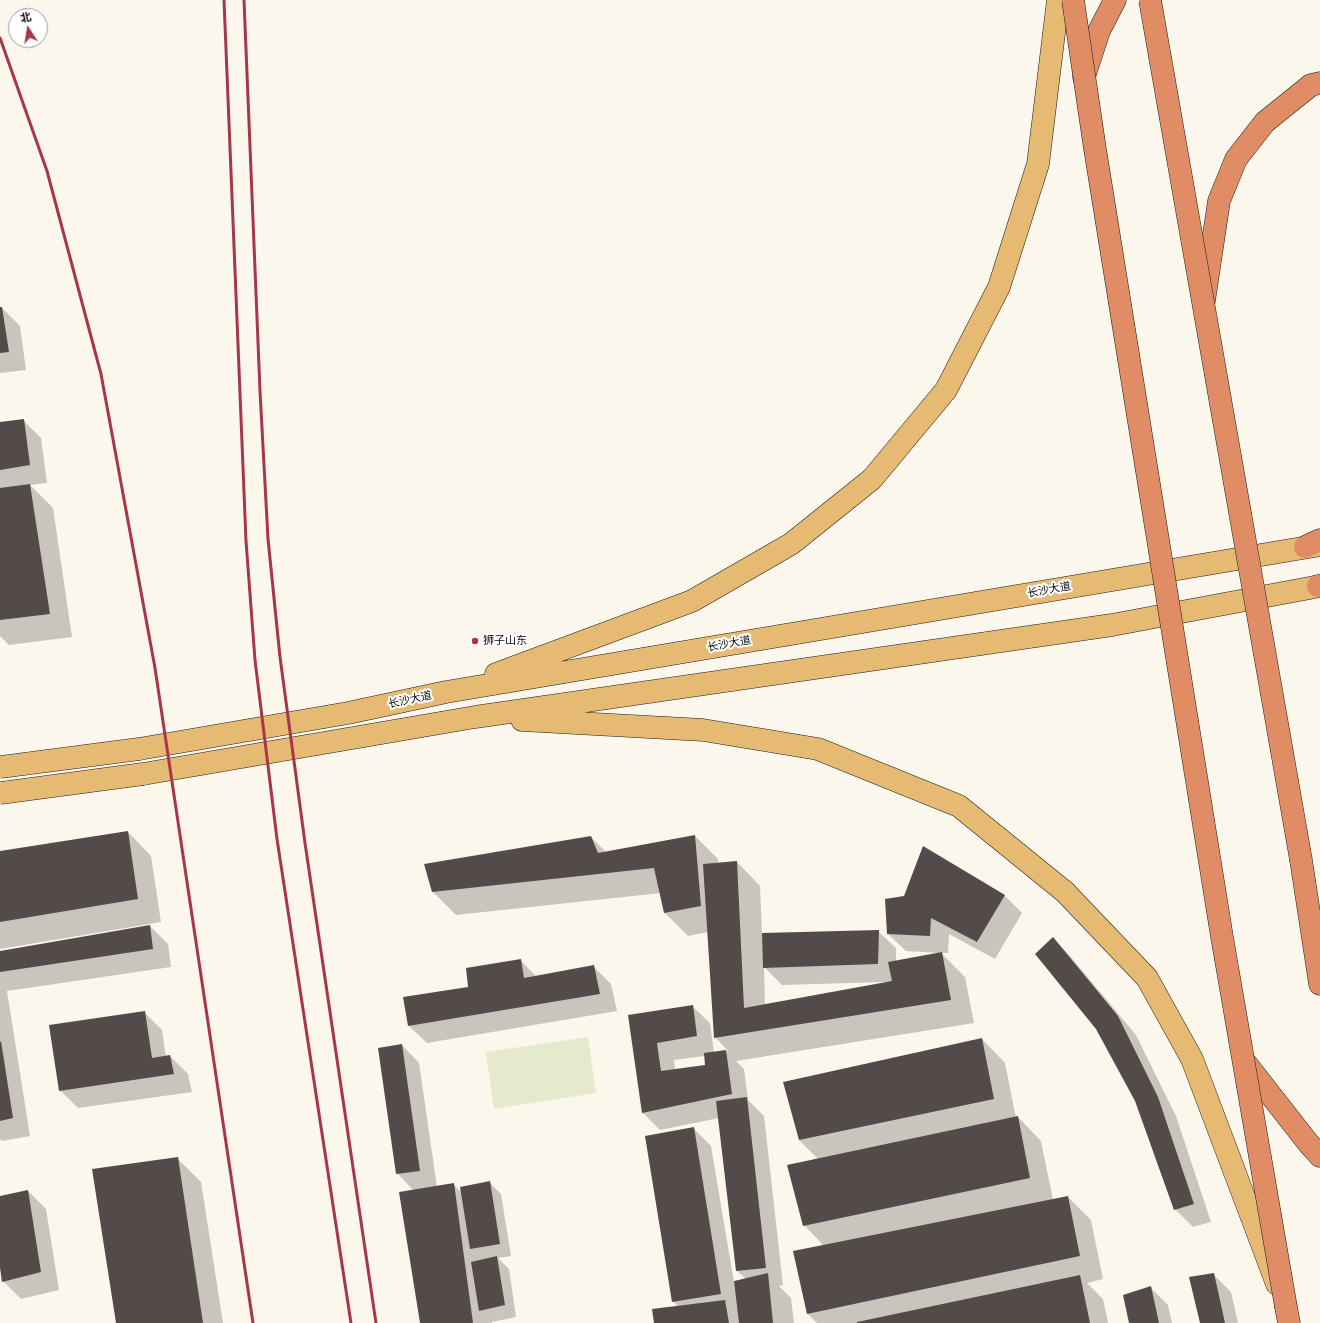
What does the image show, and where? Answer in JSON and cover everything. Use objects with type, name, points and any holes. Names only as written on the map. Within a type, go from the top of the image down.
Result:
[{"type":"highway","points":[[1073,0],[1096,157],[1217,906],[1287,1315]]},
{"type":"highway","points":[[1084,77],[1099,31],[1115,0]]},
{"type":"highway","points":[[1150,0],[1301,860],[1320,984]]},
{"type":"highway","points":[[1203,308],[1219,201],[1236,159],[1265,122],[1311,85],[1320,83]]},
{"type":"highway","points":[[1301,860],[1320,893]]},
{"type":"highway","points":[[1244,1061],[1320,1156]]},
{"type":"main road","points":[[446,692],[692,601],[791,544],[872,479],[946,390],[999,287],[1038,164],[1058,0]]},
{"type":"main road","name":"长沙大道","points":[[0,767],[139,750],[348,713],[446,692],[1315,544]]},
{"type":"main road","points":[[0,793],[143,774],[475,717],[1112,625],[1319,586]]},
{"type":"main road","points":[[475,717],[703,730],[818,749],[960,806],[1065,892],[1147,978],[1192,1059],[1287,1315]]},
{"type":"green space","points":[[588,1037],[596,1093],[494,1109],[486,1052]]},
{"type":"building","points":[[0,307],[2,307],[9,352],[0,353]]},
{"type":"building","points":[[24,419],[30,465],[0,470],[0,422]]},
{"type":"building","points":[[30,484],[50,614],[0,620],[0,488]]},
{"type":"building","points":[[128,831],[138,899],[0,922],[0,851]]},
{"type":"building","points":[[695,835],[701,906],[664,913],[654,868],[432,892],[424,864],[591,836],[598,853]]},
{"type":"building","points":[[923,846],[1005,895],[977,942],[931,918],[930,936],[887,934],[885,899],[904,896]]},
{"type":"building","points":[[737,861],[744,1008],[892,981],[888,962],[942,952],[951,1000],[714,1038],[703,864]]},
{"type":"building","points":[[150,925],[153,949],[0,972],[0,951]]},
{"type":"building","points":[[879,930],[878,964],[763,968],[762,933]]},
{"type":"building","points":[[1053,937],[1118,1016],[1158,1097],[1194,1204],[1174,1210],[1135,1101],[1096,1029],[1035,954]]},
{"type":"building","points":[[521,959],[524,978],[594,965],[600,994],[408,1026],[403,997],[468,987],[466,968]]},
{"type":"building","points":[[693,1005],[697,1036],[657,1043],[661,1071],[705,1065],[704,1053],[726,1050],[732,1094],[642,1113],[628,1015]]},
{"type":"building","points":[[145,1011],[152,1058],[170,1055],[174,1074],[59,1091],[49,1025]]},
{"type":"building","points":[[982,1038],[994,1099],[799,1140],[783,1082]]},
{"type":"building","points":[[1,1041],[13,1118],[0,1121],[0,1042]]},
{"type":"building","points":[[402,1044],[420,1171],[396,1174],[378,1048]]},
{"type":"building","points":[[747,1097],[766,1268],[736,1271],[716,1101]]},
{"type":"building","points":[[1018,1116],[1030,1178],[803,1226],[787,1165]]},
{"type":"building","points":[[694,1127],[721,1294],[672,1302],[645,1136]]},
{"type":"building","points":[[178,1157],[203,1323],[116,1323],[92,1169]]},
{"type":"building","points":[[490,1181],[500,1244],[470,1249],[460,1187]]},
{"type":"building","points":[[454,1183],[473,1323],[420,1323],[399,1192]]},
{"type":"building","points":[[28,1190],[41,1272],[2,1282],[0,1268],[0,1196]]},
{"type":"building","points":[[1068,1196],[1080,1256],[807,1314],[793,1251]]},
{"type":"building","points":[[497,1256],[505,1305],[479,1311],[471,1262]]},
{"type":"building","points":[[768,1273],[773,1323],[739,1323],[734,1281]]},
{"type":"building","points":[[1214,1273],[1225,1323],[1200,1323],[1189,1277]]},
{"type":"building","points":[[1080,1275],[1090,1323],[857,1323],[857,1322]]},
{"type":"building","points":[[1151,1286],[1159,1323],[1129,1323],[1123,1295]]},
{"type":"building","points":[[725,1300],[729,1323],[654,1323],[652,1309]]},
{"type":"railway","points":[[224,0],[246,541],[255,660],[277,839],[351,1323]]},
{"type":"railway","points":[[244,0],[260,391],[268,539],[280,657],[305,843],[376,1323]]},
{"type":"railway","points":[[0,38],[47,171],[101,374],[155,668],[253,1323]]},
{"type":"place","name":"狮子山东","points":[[475,641]]}]
